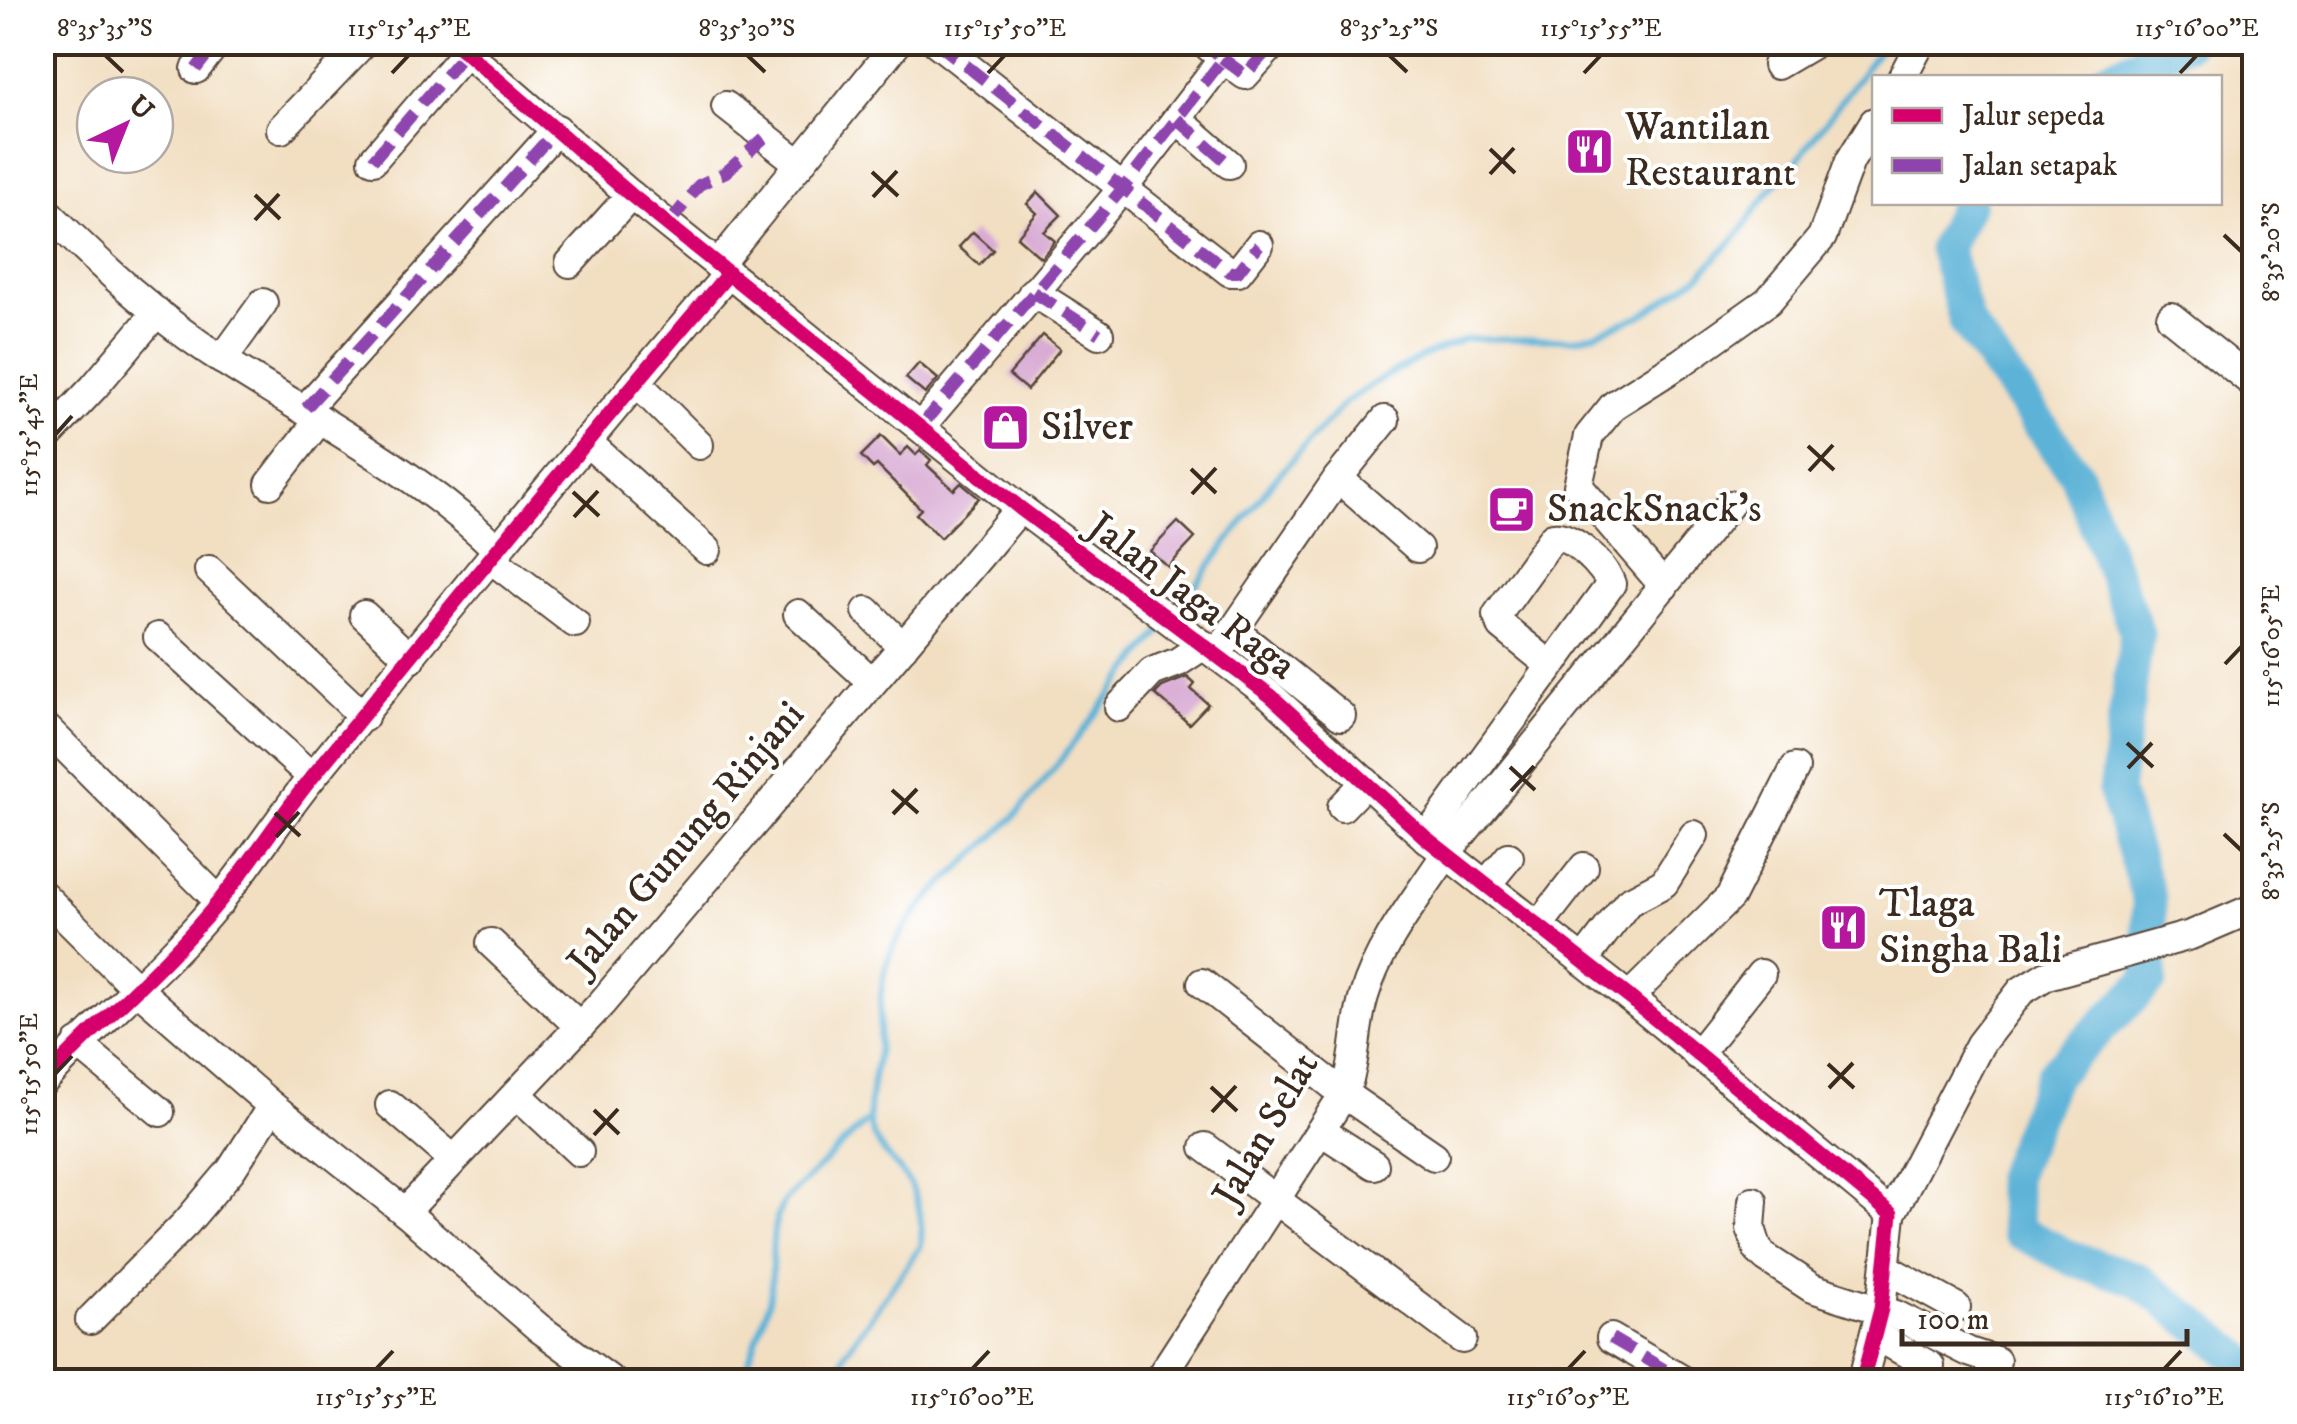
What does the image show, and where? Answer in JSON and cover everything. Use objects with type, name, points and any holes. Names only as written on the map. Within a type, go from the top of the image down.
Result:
[{"type":"street","points":[[196,69],[217,42]]},
{"type":"street","points":[[281,129],[364,42]]},
{"type":"street","points":[[936,42],[1234,274],[1259,245]]},
{"type":"street","points":[[921,426],[1177,119],[1213,50],[1245,75],[1275,42]]},
{"type":"street","points":[[1777,66],[1816,42]]},
{"type":"street","points":[[1904,75],[1921,42]]},
{"type":"street","points":[[42,1083],[178,949],[220,902],[312,778],[636,382],[800,164],[898,43]]},
{"type":"street","points":[[372,160],[460,48]]},
{"type":"street","name":"Jalan Jaga Raga","points":[[460,48],[631,196],[1020,508],[1154,609],[1212,641],[1436,846],[1629,997],[1891,1214]]},
{"type":"street","points":[[726,106],[800,164]]},
{"type":"street","points":[[1177,119],[1229,164]]},
{"type":"street","points":[[1664,586],[1578,486],[1589,436],[1614,404],[1768,301],[1822,238],[1850,161],[1872,125]]},
{"type":"street","points":[[270,484],[313,413],[557,128]]},
{"type":"street","points":[[570,263],[631,196]]},
{"type":"street","points":[[42,207],[156,312],[222,360],[313,413],[452,508],[495,555],[575,623]]},
{"type":"street","points":[[1034,292],[1099,334]]},
{"type":"street","points":[[222,360],[263,303]]},
{"type":"street","points":[[42,442],[156,312]]},
{"type":"street","points":[[2171,317],[2254,384]]},
{"type":"street","points":[[636,382],[700,445]]},
{"type":"street","points":[[1119,706],[1152,672],[1178,662],[1212,641],[1385,420]]},
{"type":"street","points":[[586,441],[707,550]]},
{"type":"street","points":[[1338,478],[1418,548]]},
{"type":"street","points":[[1436,846],[1664,586],[1729,505]]},
{"type":"street","name":"Jalan Gunung Rinjani","points":[[405,1212],[648,950],[1020,508]]},
{"type":"street","points":[[1436,846],[1550,665],[1611,584],[1610,578],[1588,556],[1566,536],[1559,535],[1553,537],[1497,615],[1502,626],[1550,665]]},
{"type":"street","points":[[209,570],[364,717]]},
{"type":"street","points":[[867,611],[903,647]]},
{"type":"street","points":[[798,614],[871,681]]},
{"type":"street","points":[[364,615],[411,659]]},
{"type":"street","points":[[158,637],[312,778]]},
{"type":"street","points":[[1212,641],[1341,716]]},
{"type":"street","points":[[42,724],[220,902]]},
{"type":"street","points":[[1629,997],[1730,897],[1795,768]]},
{"type":"street","points":[[1342,807],[1366,782]]},
{"type":"street","points":[[1583,961],[1628,902],[1664,884],[1694,835]]},
{"type":"street","name":"Jalan Selat","points":[[1158,1381],[1344,1094],[1353,1067],[1365,991],[1436,846]]},
{"type":"street","points":[[1486,885],[1509,857]]},
{"type":"street","points":[[1538,926],[1584,867]]},
{"type":"street","points":[[42,894],[136,988],[272,1106],[405,1212],[539,1328],[613,1382]]},
{"type":"street","points":[[1862,1382],[1878,1322],[1891,1214],[1980,1044],[2021,992],[2047,975],[2191,935],[2254,908]]},
{"type":"street","points":[[491,943],[580,1026]]},
{"type":"street","points":[[1697,1054],[1762,974]]},
{"type":"street","points":[[1202,983],[1344,1094],[1434,1156]]},
{"type":"street","points":[[78,1044],[160,1112]]},
{"type":"street","points":[[517,1094],[578,1152]]},
{"type":"street","points":[[390,1105],[453,1159]]},
{"type":"street","points":[[90,1320],[220,1184],[272,1106]]},
{"type":"street","points":[[1321,1131],[1374,1165]]},
{"type":"street","points":[[1205,1147],[1462,1339]]},
{"type":"street","points":[[1753,1201],[1750,1228],[1758,1250],[1766,1258],[1812,1288],[1878,1322],[1996,1360]]},
{"type":"street","points":[[1887,1269],[1956,1307]]},
{"type":"street","points":[[1878,1322],[1930,1366]]},
{"type":"street","points":[[1611,1338],[1686,1382]]},
{"type":"building","points":[[1038,192],[1061,215],[1044,232],[1055,241],[1041,258],[1017,237],[1037,213],[1027,204]]},
{"type":"building","points":[[973,232],[993,250],[979,265],[959,247]]},
{"type":"building","points":[[1043,335],[1060,349],[1027,390],[1009,375]]},
{"type":"building","points":[[919,363],[938,379],[925,394],[906,378]]},
{"type":"building","points":[[881,436],[900,455],[908,447],[916,455],[920,450],[931,460],[927,465],[954,490],[961,483],[979,498],[940,538],[916,514],[921,509],[877,465],[873,468],[861,456]]},
{"type":"building","points":[[1178,522],[1195,538],[1168,567],[1150,551]]},
{"type":"building","points":[[1187,677],[1195,684],[1191,689],[1208,704],[1189,724],[1155,694]]},
{"type":"waterway","points":[[1174,615],[1272,482],[1346,402],[1377,381],[1465,339],[1574,339],[1594,334],[1643,315],[1700,275],[1738,235],[1885,42]]},
{"type":"waterway","points":[[2113,75],[2186,42]]},
{"type":"waterway","points":[[1966,205],[1945,248],[1967,324],[2076,474],[2137,633],[2115,792],[2149,899],[2150,980],[2053,1074],[2011,1178],[2018,1231],[2073,1259],[2137,1279],[2248,1365],[2253,1382]]},
{"type":"waterway","points":[[835,1382],[846,1352],[921,1246],[921,1220],[915,1195],[877,1143],[870,1126],[881,991],[890,955],[921,907],[1020,810],[1166,625]]},
{"type":"waterway","points":[[741,1382],[769,1300],[773,1239],[784,1201],[869,1119]]},
{"type":"marked path","points":[[196,69],[217,42]]},
{"type":"marked path","points":[[936,42],[1230,272],[1238,272],[1259,245]]},
{"type":"marked path","points":[[921,426],[1124,187],[1220,63],[1222,58],[1204,42]]},
{"type":"marked path","points":[[1222,58],[1245,75],[1275,42]]},
{"type":"marked path","points":[[373,160],[466,52]]},
{"type":"marked path","points":[[1177,119],[1229,164]]},
{"type":"marked path","points":[[306,408],[557,129]]},
{"type":"marked path","points":[[668,225],[699,185],[726,172],[764,138]]},
{"type":"marked path","points":[[1033,292],[1099,334]]},
{"type":"marked path","points":[[1611,1338],[1686,1382]]},
{"type":"cycle path","points":[[454,42],[631,195],[1020,508],[1271,696],[1426,838],[1629,997],[1891,1214],[1881,1309],[1862,1382]]},
{"type":"cycle path","points":[[42,1083],[217,904],[313,776],[729,273]]},
{"type":"place","name":"Wantilan Restaurant","points":[[1590,151]]},
{"type":"place","name":"Silver","points":[[1006,428]]},
{"type":"place","name":"SnackSnack's","points":[[1512,510]]},
{"type":"place","name":"Tlaga Singha Bali","points":[[1844,928]]}]
